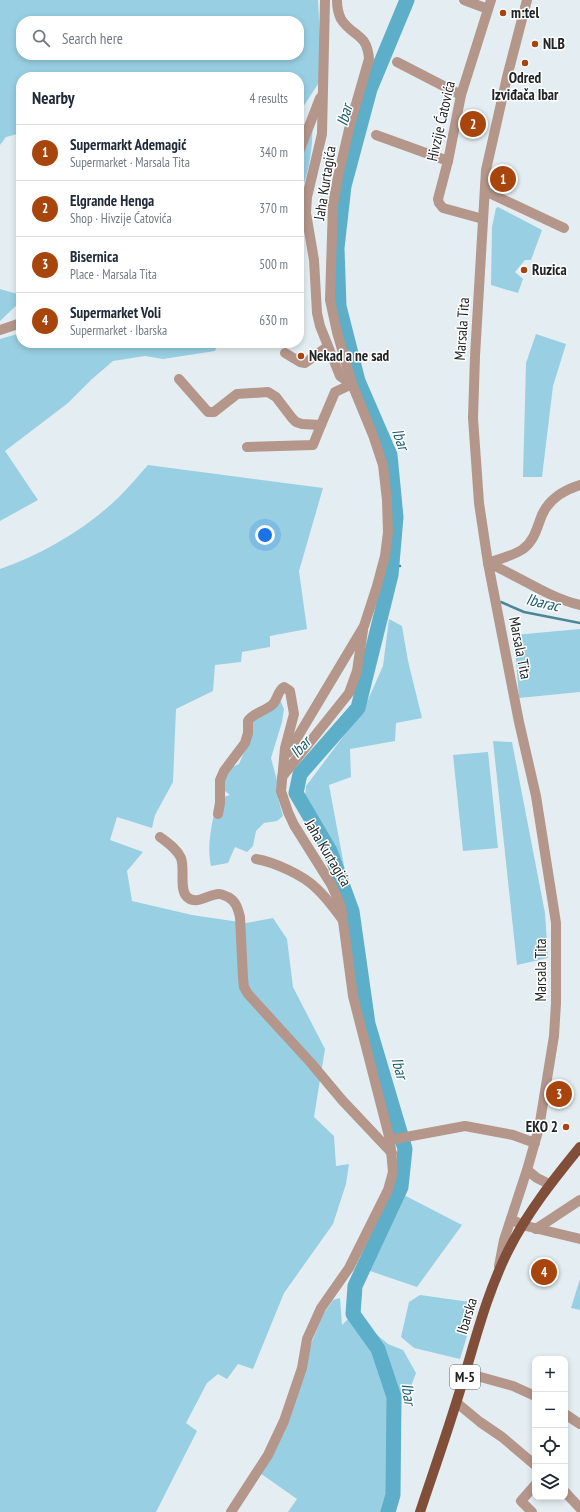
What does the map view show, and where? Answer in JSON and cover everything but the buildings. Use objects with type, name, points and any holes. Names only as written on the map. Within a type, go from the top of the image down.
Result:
[{"type":"main road","name":"Ibarska","points":[[420,1512],[457,1403],[484,1310],[497,1274],[522,1225],[550,1184],[580,1147]]},
{"type":"street","name":"Jaha Kurtagića","points":[[325,0],[322,134],[307,197],[306,213],[314,260],[317,313],[327,347],[340,376],[352,384]]},
{"type":"street","name":"Jaha Kurtagića","points":[[231,1512],[268,1456],[284,1421],[302,1368],[307,1339],[321,1308],[349,1268],[388,1190],[393,1172],[392,1153],[394,1140],[353,996],[341,906],[331,884],[300,836],[288,812],[282,790],[282,777],[349,693],[357,671],[364,626],[375,594],[385,556],[388,532],[387,500],[383,465],[373,435],[352,384],[337,332],[330,300],[333,205],[350,125],[369,59],[366,44],[361,37],[342,20],[338,13],[337,0]]},
{"type":"street","points":[[464,0],[489,5]]},
{"type":"street","name":"Marsala Tita","points":[[497,1274],[504,1240],[535,1143],[554,1036],[556,1003],[556,922],[536,796],[519,722],[488,563],[480,503],[473,418],[475,356],[486,170],[507,76],[527,0]]},
{"type":"street","name":"Hivzije Ćatovića","points":[[483,219],[441,206],[438,199],[448,162],[461,95],[489,5]]},
{"type":"street","points":[[397,62],[461,95]]},
{"type":"street","points":[[304,139],[323,90]]},
{"type":"street","points":[[376,135],[448,162]]},
{"type":"street","points":[[485,191],[564,228]]},
{"type":"street","points":[[0,330],[16,325]]},
{"type":"street","points":[[285,353],[300,362],[305,363],[327,347]]},
{"type":"street","points":[[178,380],[208,412],[211,413],[237,394],[268,392],[276,397],[296,422],[302,424],[321,425]]},
{"type":"street","points":[[247,447],[312,445],[335,392],[352,384]]},
{"type":"street","points":[[488,563],[522,549],[535,535],[543,513],[554,498],[569,488],[580,485]]},
{"type":"street","points":[[488,563],[506,570],[558,598],[580,605]]},
{"type":"street","name":"Jaha Kurtagića","points":[[283,762],[364,626]]},
{"type":"street","points":[[218,814],[220,803],[220,780],[245,743],[248,733],[248,722],[252,717],[274,704],[281,689],[284,687],[290,691],[294,714],[286,741],[282,777]]},
{"type":"street","points":[[160,837],[174,847],[181,857],[183,865],[184,890],[186,896],[191,900],[199,900],[211,895],[220,894],[232,899],[238,907],[240,917],[244,983],[248,994],[311,1063],[342,1100],[392,1153]]},
{"type":"street","points":[[256,859],[272,863],[308,881],[325,898],[343,920]]},
{"type":"street","points":[[394,1140],[465,1126],[513,1135],[535,1143]]},
{"type":"street","points":[[527,1170],[537,1178],[550,1184]]},
{"type":"street","points":[[536,1229],[580,1200]]},
{"type":"street","points":[[511,1219],[522,1225],[580,1239]]},
{"type":"street","points":[[466,1373],[513,1386],[532,1395]]},
{"type":"street","points":[[457,1403],[480,1422],[502,1437],[534,1464]]},
{"type":"street","points":[[568,1416],[580,1424]]},
{"type":"street","points":[[532,1488],[521,1501],[532,1512]]},
{"type":"street","points":[[568,1495],[580,1508]]},
{"type":"shaded area","points":[[0,0],[318,0],[322,78],[304,105],[304,72],[16,72],[16,134],[6,137],[0,145]]},
{"type":"shaded area","points":[[311,112],[311,155],[304,183],[304,128]]},
{"type":"shaded area","points":[[498,207],[542,230],[531,260],[525,260],[515,272],[523,279],[518,293],[491,285],[492,227],[496,208]]},
{"type":"shaded area","points":[[0,289],[16,294],[16,306],[0,321]]},
{"type":"shaded area","points":[[16,334],[16,348],[216,348],[215,351],[163,359],[145,356],[113,361],[68,403],[5,451],[38,500],[0,521],[0,339]]},
{"type":"shaded area","points":[[536,334],[566,344],[553,386],[542,477],[523,477],[526,363]]},
{"type":"shaded area","points":[[148,465],[323,488],[299,571],[307,629],[270,636],[270,647],[242,652],[241,662],[215,665],[213,691],[176,709],[173,782],[155,815],[152,828],[117,817],[110,840],[143,852],[127,871],[132,901],[192,915],[246,923],[273,918],[287,939],[293,987],[325,1049],[314,1117],[334,1136],[336,1166],[349,1164],[346,1184],[333,1224],[284,1293],[253,1369],[238,1364],[227,1379],[218,1374],[207,1383],[186,1423],[197,1431],[156,1512],[0,1512],[0,569],[48,548],[93,520],[119,497]]},
{"type":"shaded area","points":[[389,619],[402,626],[408,661],[422,718],[396,723],[395,741],[350,749],[351,777],[329,785],[345,871],[305,798],[306,786],[364,709],[383,666]]},
{"type":"shaded area","points":[[580,629],[580,692],[519,698],[514,635]]},
{"type":"shaded area","points":[[278,695],[284,709],[282,722],[271,758],[278,784],[278,798],[283,816],[277,821],[264,823],[256,831],[253,846],[247,852],[235,847],[228,863],[211,866],[209,849],[217,799],[230,795],[220,787],[228,769],[239,764],[244,752],[250,722]]},
{"type":"shaded area","points":[[493,741],[512,742],[545,913],[548,958],[517,965]]},
{"type":"shaded area","points":[[488,752],[498,848],[463,851],[453,755]]},
{"type":"shaded area","points":[[402,1194],[462,1225],[417,1287],[367,1270]]},
{"type":"shaded area","points":[[580,1279],[580,1310],[571,1308]]},
{"type":"shaded area","points":[[420,1295],[477,1303],[460,1359],[414,1348],[401,1337],[409,1302]]},
{"type":"shaded area","points":[[340,1298],[342,1325],[350,1317],[374,1351],[391,1397],[390,1494],[384,1512],[288,1512],[297,1499],[260,1473],[324,1313],[333,1300]]},
{"type":"shaded area","points":[[365,1325],[388,1344],[403,1350],[416,1373],[408,1394],[398,1395],[382,1348]]},
{"type":"waterway","name":"Ibar","points":[[388,1512],[393,1495],[394,1397],[378,1349],[353,1314],[355,1286],[401,1187],[405,1149],[368,1024],[352,911],[330,851],[296,793],[300,774],[358,708],[391,575],[396,517],[390,455],[358,381],[339,306],[337,248],[344,186],[370,89],[407,0]]},
{"type":"waterway","name":"Ibarac","points":[[392,566],[400,566]]},
{"type":"waterway","name":"Ibarac","points":[[501,602],[524,612],[580,623]]},
{"type":"place","name":"m:tel","points":[[503,13]]},
{"type":"place","name":"NLB","points":[[535,44]]},
{"type":"place","name":"Odred Izviđača Ibar","points":[[525,63]]},
{"type":"place","name":"Elgrande Henga","points":[[473,124]]},
{"type":"place","name":"Supermarkt Ademagić","points":[[503,179]]},
{"type":"place","name":"Ruzica","points":[[524,270]]},
{"type":"place","name":"Nekad a ne sad","points":[[301,356]]},
{"type":"place","name":"Bisernica","points":[[559,1094]]},
{"type":"place","name":"EKO 2","points":[[566,1127]]},
{"type":"place","name":"Supermarket Voli","points":[[544,1272]]}]
